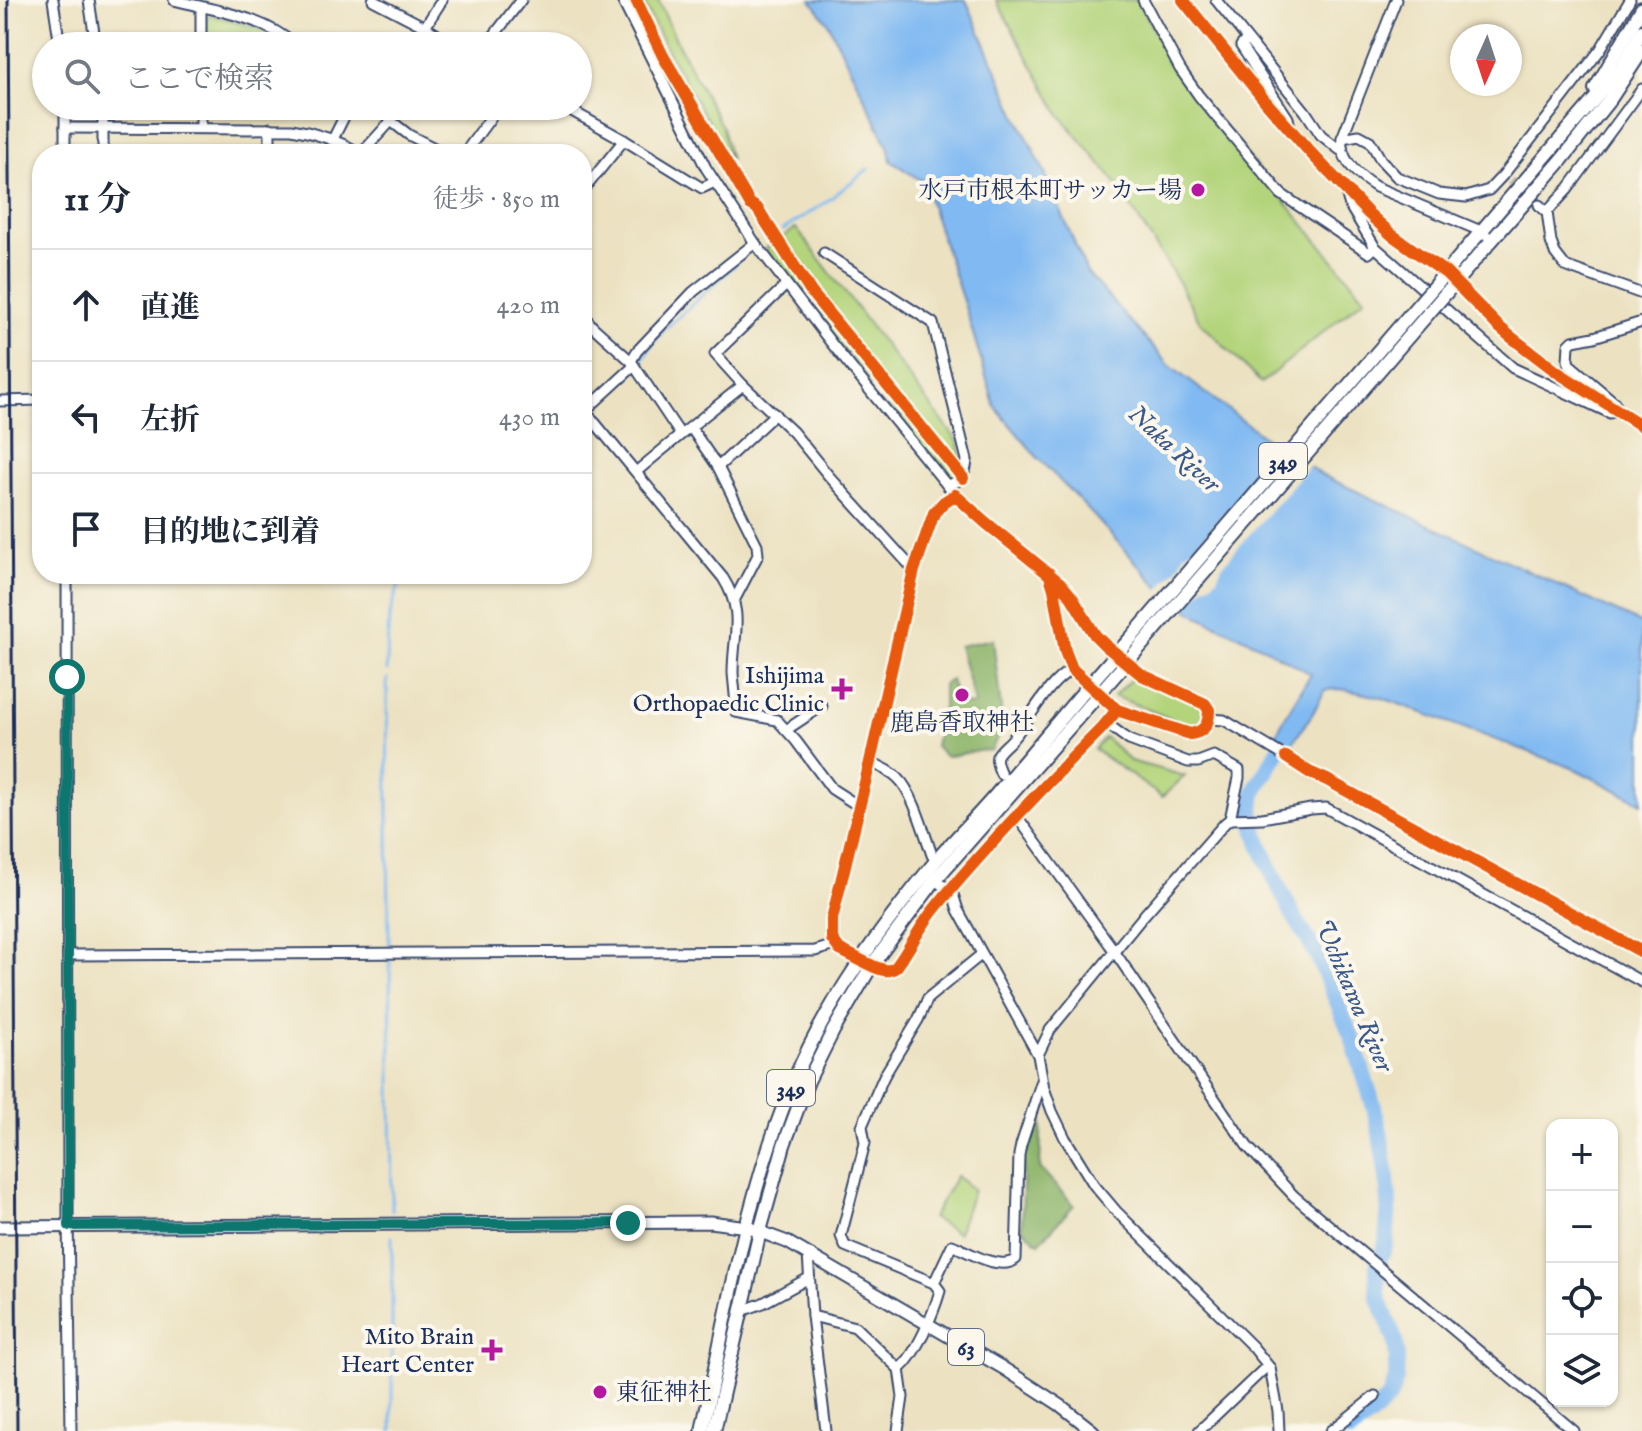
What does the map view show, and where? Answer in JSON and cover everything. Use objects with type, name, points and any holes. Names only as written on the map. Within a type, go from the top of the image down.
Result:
[{"type":"highway","name":"349","points":[[1578,129],[1642,8]]},
{"type":"highway","name":"349","points":[[702,1431],[747,1227],[770,1144],[795,1078],[847,979],[866,962],[1122,658],[1578,129],[1642,31]]},
{"type":"highway","name":"349","points":[[1578,129],[1611,98],[1642,51]]},
{"type":"highway","name":"349","points":[[714,1431],[760,1231],[784,1145],[808,1081],[866,962],[936,861],[1122,658]]},
{"type":"main road","name":"63","points":[[0,1227],[710,1222],[747,1227],[781,1239],[1003,1368],[1093,1431]]},
{"type":"street","points":[[53,0],[58,32]]},
{"type":"street","points":[[89,0],[94,32]]},
{"type":"street","points":[[174,0],[249,19],[277,32]]},
{"type":"street","points":[[373,0],[432,32]]},
{"type":"street","points":[[425,27],[442,0]]},
{"type":"street","points":[[497,32],[521,0]]},
{"type":"street","points":[[622,0],[706,168],[755,243],[955,495],[1061,584],[1099,640],[1142,675],[1205,704],[1209,719],[1204,729],[1190,734],[1117,710],[1108,701]]},
{"type":"street","points":[[1143,0],[1180,69],[1281,194],[1369,253],[1375,247]]},
{"type":"street","points":[[1216,0],[1321,135],[1340,150],[1361,178],[1488,236]]},
{"type":"street","points":[[1340,150],[1396,0]]},
{"type":"street","points":[[1342,138],[1359,135],[1370,141],[1381,160],[1397,177],[1439,194],[1466,197],[1489,190],[1508,177],[1600,50],[1630,0]]},
{"type":"street","points":[[201,7],[201,32]]},
{"type":"street","points":[[1246,40],[1241,46],[1288,118],[1291,131]]},
{"type":"street","points":[[1642,89],[1568,189],[1543,208],[1555,253],[1565,266],[1642,294]]},
{"type":"street","points":[[65,120],[65,144]]},
{"type":"street","points":[[103,120],[103,144]]},
{"type":"street","points":[[201,120],[201,128]]},
{"type":"street","points":[[333,139],[342,120]]},
{"type":"street","points":[[471,144],[489,120]]},
{"type":"street","points":[[588,120],[702,188],[715,182]]},
{"type":"street","points":[[371,144],[391,121],[427,144]]},
{"type":"street","points":[[65,128],[270,128],[311,132],[343,144]]},
{"type":"street","points":[[270,128],[270,144]]},
{"type":"street","points":[[592,180],[624,140]]},
{"type":"street","points":[[1345,189],[1350,206],[1375,247],[1513,368],[1610,413],[1619,411],[1614,402],[1569,364],[1569,345],[1573,341],[1642,322]]},
{"type":"street","points":[[592,402],[632,364],[637,351],[693,292],[755,243]]},
{"type":"street","points":[[824,253],[933,323],[967,460],[963,478],[947,485]]},
{"type":"street","points":[[786,285],[715,354],[793,432],[914,570]]},
{"type":"street","points":[[592,326],[632,364],[680,434]]},
{"type":"street","points":[[636,472],[743,385]]},
{"type":"street","points":[[0,401],[32,400]]},
{"type":"street","points":[[718,467],[775,414]]},
{"type":"street","points":[[592,419],[723,578],[735,599],[733,672],[736,712],[777,720],[832,789],[860,807]]},
{"type":"street","points":[[691,428],[718,467],[757,545],[758,555],[735,599]]},
{"type":"street","points":[[955,495],[934,513],[914,570],[832,919],[835,945],[887,971],[898,965],[916,933],[986,848],[1117,710]]},
{"type":"street","points":[[1049,573],[1065,651],[1072,669],[1081,677]]},
{"type":"street","points":[[67,584],[71,1431]]},
{"type":"street","points":[[1001,774],[997,755],[1045,694],[1063,674],[1072,669]]},
{"type":"street","points":[[786,730],[822,706]]},
{"type":"street","points":[[1209,719],[1224,720],[1286,757]]},
{"type":"street","points":[[1038,1055],[1050,1030],[1114,951],[1230,819],[1239,778],[1239,770],[1214,756],[1188,762],[1129,740],[1106,723]]},
{"type":"street","points":[[870,762],[891,772],[907,790],[936,861]]},
{"type":"street","points":[[1230,819],[1262,818],[1326,808],[1642,982]]},
{"type":"street","points":[[1016,815],[1114,951],[1247,1146],[1294,1196],[1574,1431]]},
{"type":"street","points":[[935,880],[952,891],[958,910],[1038,1055],[1052,1111],[1094,1185],[1270,1368],[1279,1431]]},
{"type":"street","points":[[68,955],[815,951],[835,945]]},
{"type":"street","points":[[899,1369],[906,1363],[936,1307],[940,1291],[934,1283],[845,1246],[841,1236],[865,1143],[862,1126],[884,1076],[928,998],[982,954]]},
{"type":"street","points":[[934,1283],[952,1245],[1000,1265],[1010,1264],[1016,1259],[1019,1155],[1043,1079]]},
{"type":"street","points":[[808,1254],[826,1431]]},
{"type":"street","points":[[742,1311],[809,1278]]},
{"type":"street","points":[[812,1316],[855,1327],[899,1369],[903,1397],[898,1431]]},
{"type":"street","points":[[1199,1431],[1265,1368],[1270,1368]]},
{"type":"street","points":[[1331,1431],[1375,1396]]},
{"type":"green space","points":[[642,0],[658,0],[722,127],[730,160],[667,50]]},
{"type":"green space","name":"水戸市根本町サッカー場","points":[[996,0],[1137,0],[1177,71],[1365,298],[1261,383],[1200,322],[1173,273],[1113,179],[1060,115]]},
{"type":"green space","points":[[211,15],[267,32],[206,32],[206,19]]},
{"type":"green space","points":[[796,228],[959,443],[964,469],[948,482],[765,249]]},
{"type":"green space","points":[[993,639],[1003,726],[991,751],[945,756],[935,746],[943,708],[943,685],[951,680],[958,704],[975,705],[959,646]]},
{"type":"green space","points":[[1135,675],[1198,703],[1204,710],[1201,726],[1194,728],[1114,696]]},
{"type":"green space","points":[[1105,737],[1130,761],[1185,776],[1162,797],[1094,749]]},
{"type":"green space","points":[[1042,1106],[1040,1168],[1074,1205],[1039,1243],[1022,1228],[1024,1144],[1032,1133]]},
{"type":"green space","points":[[956,1176],[973,1189],[958,1233],[932,1218]]},
{"type":"water","name":"Naka River","points":[[811,0],[966,0],[1087,273],[1170,366],[1267,439],[1322,475],[1642,624],[1642,803],[1575,769],[1380,697],[1341,689],[1325,690],[1291,745],[1276,735],[1311,674],[1200,617],[1165,594],[1038,458],[995,407],[923,182],[891,161],[889,148],[828,23]]},
{"type":"pier","points":[[1284,445],[1312,463],[1222,566],[1217,578],[1205,586],[1183,611],[1162,597],[1157,591],[1180,565],[1184,554],[1196,546]]},
{"type":"waterway","points":[[783,230],[868,169]]},
{"type":"waterway","points":[[640,363],[665,329],[737,263]]},
{"type":"waterway","points":[[387,671],[391,609],[400,584]]},
{"type":"waterway","points":[[387,679],[389,950]]},
{"type":"waterway","name":"Uchikawa River","points":[[1294,723],[1254,793],[1253,821],[1276,881],[1316,953],[1352,1037],[1380,1133],[1389,1202],[1386,1243],[1377,1267],[1378,1296],[1395,1340],[1396,1379],[1390,1396],[1350,1431]]},
{"type":"waterway","points":[[809,766],[826,789],[848,806]]},
{"type":"waterway","points":[[390,956],[392,1211]]},
{"type":"waterway","points":[[392,1237],[392,1431]]},
{"type":"tunnel","points":[[1511,180],[1533,200]]},
{"type":"railway","points":[[8,0],[17,1431]]},
{"type":"cycle path","points":[[636,0],[663,56],[750,204],[757,208],[811,292],[963,478]]},
{"type":"cycle path","points":[[1183,0],[1266,102],[1368,213],[1392,235],[1446,273],[1511,337],[1557,372],[1642,426]]},
{"type":"cycle path","points":[[1049,573],[1054,589],[1065,651],[1072,669],[1117,710],[1190,734],[1205,726],[1209,710],[1205,704],[1142,675],[1105,645],[1061,584],[985,522],[955,495],[934,513],[914,570],[832,919],[832,939],[840,950],[880,969],[896,967],[926,921],[956,884],[1117,710]]},
{"type":"cycle path","points":[[1286,757],[1642,952]]},
{"type":"place","name":"水戸市根本町サッカー場","points":[[1198,190]]},
{"type":"place","name":"Ishijima Orthopaedic Clinic","points":[[842,689]]},
{"type":"place","name":"鹿島香取神社","points":[[962,695]]},
{"type":"place","name":"Mito Brain Heart Center","points":[[492,1350]]},
{"type":"place","name":"東征神社","points":[[600,1392]]},
{"type":"route","points":[[67,677],[69,1226],[628,1223]]}]
